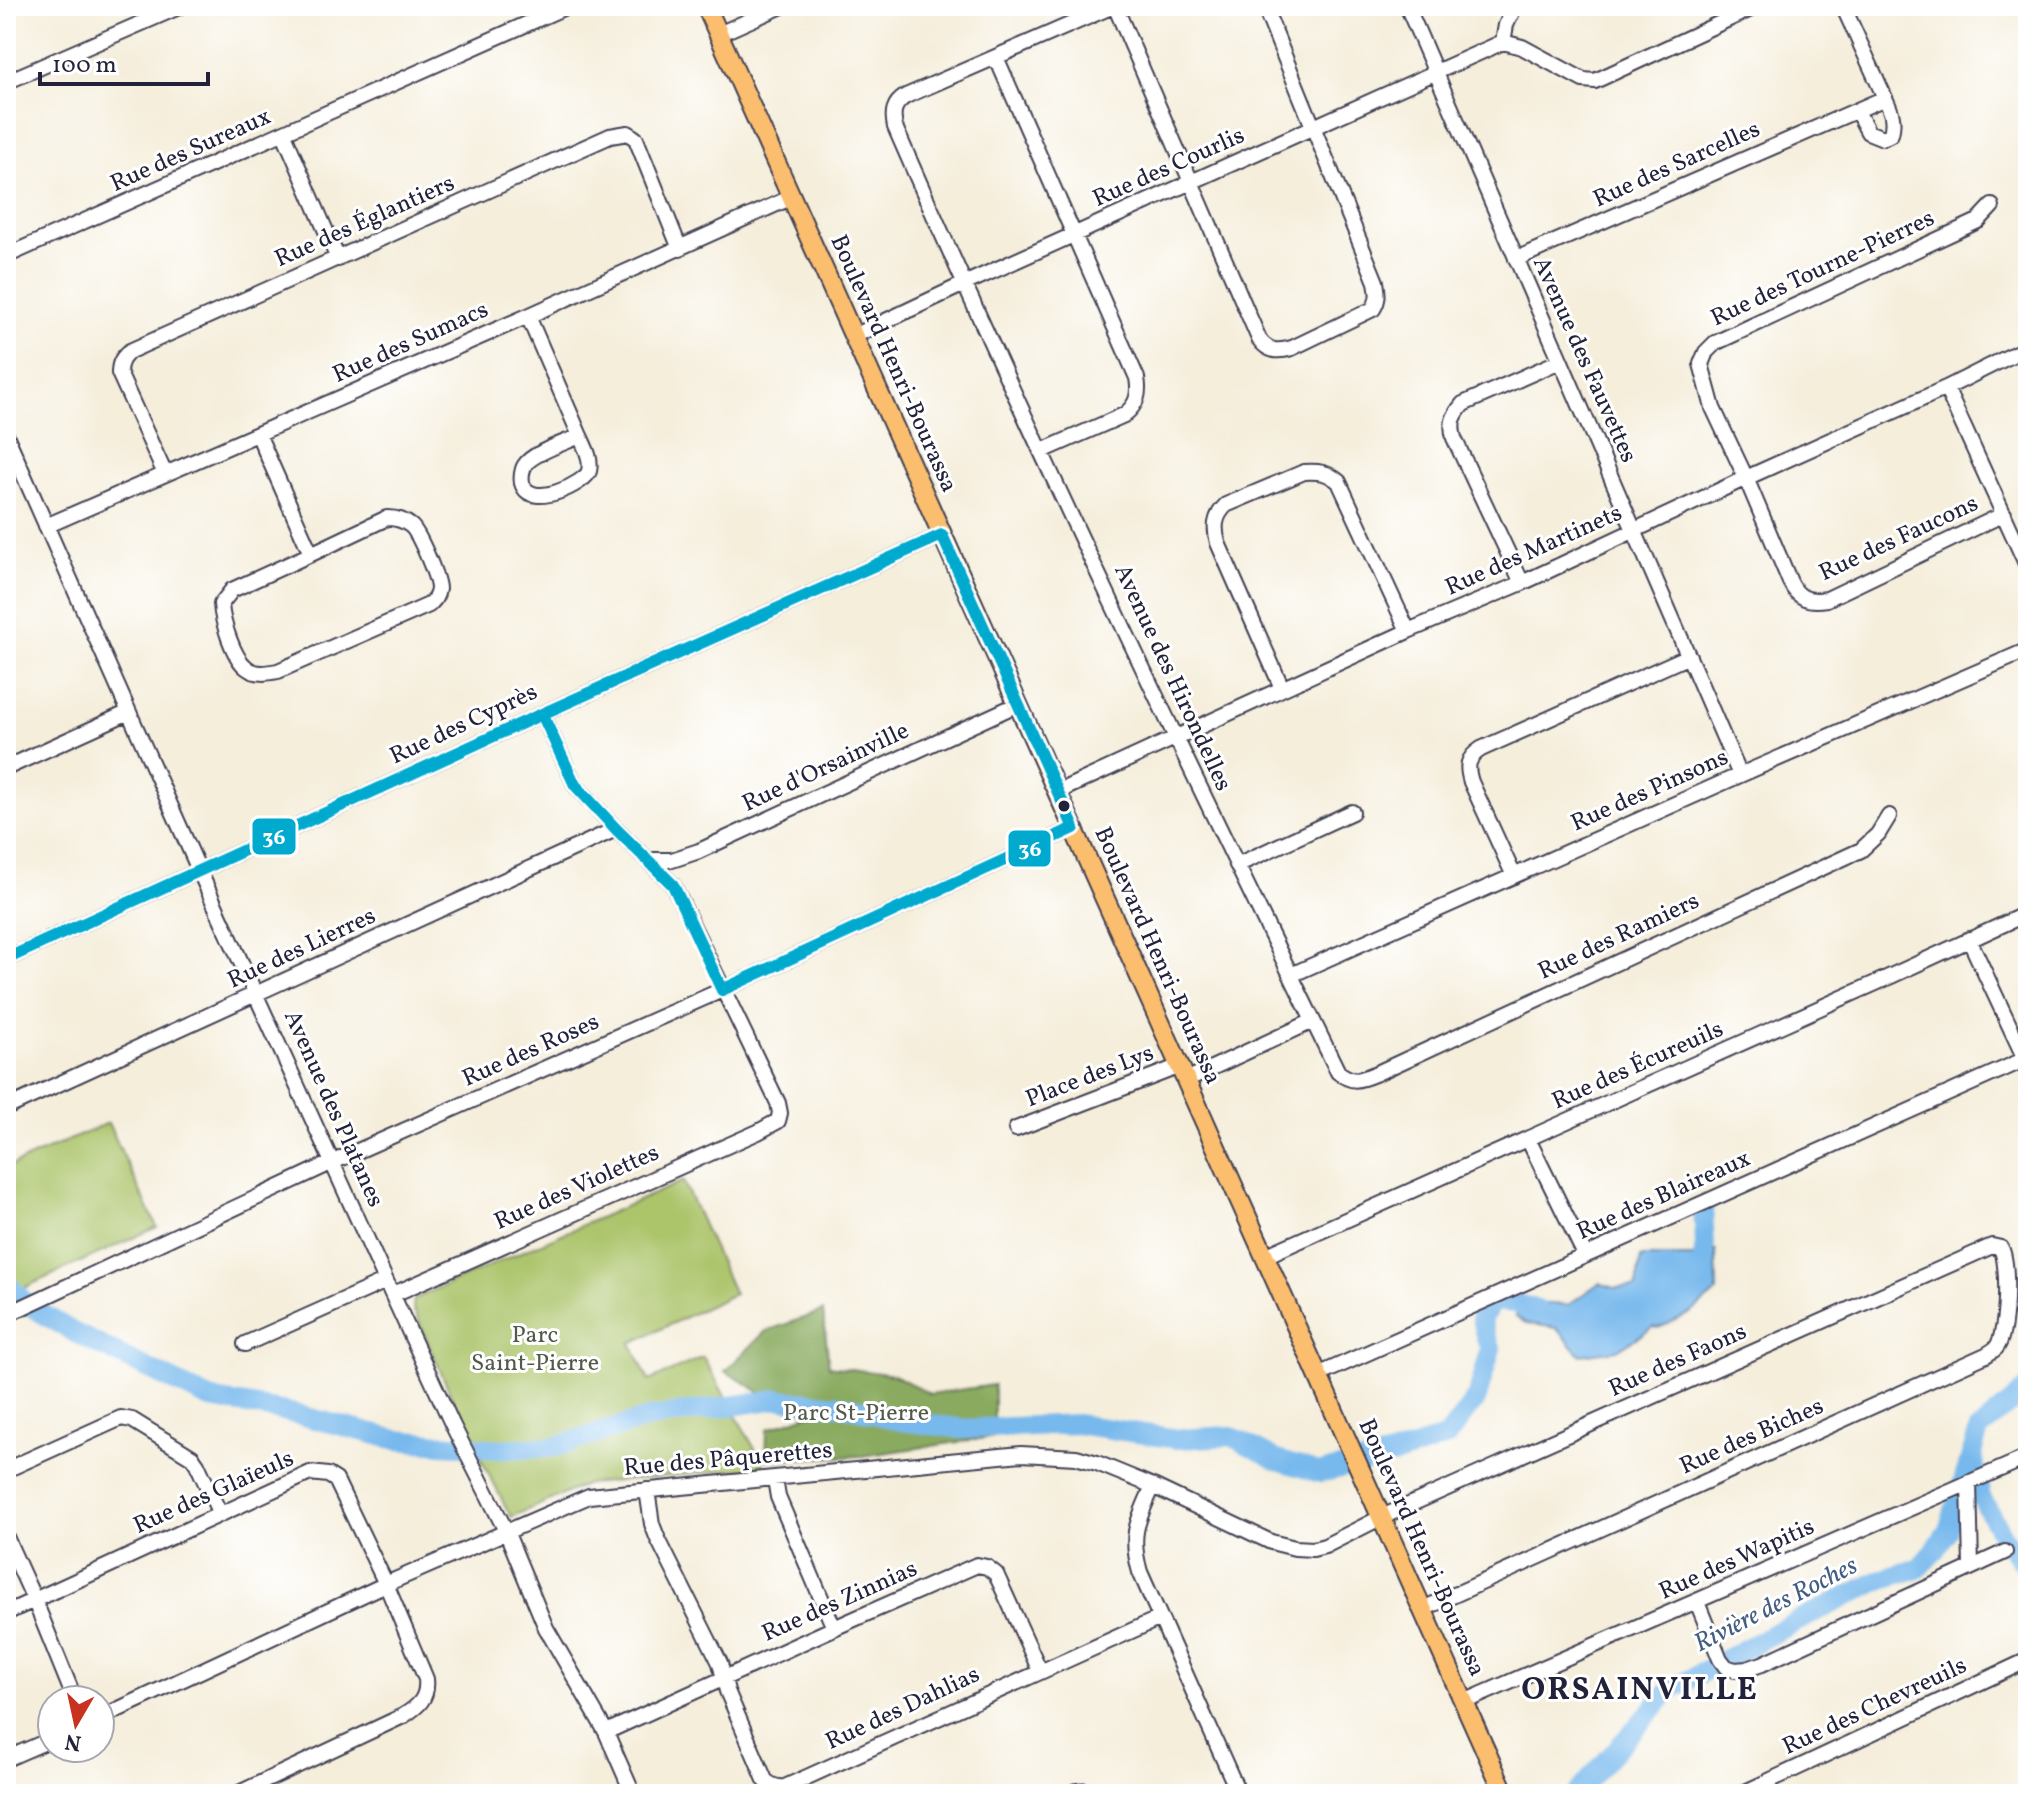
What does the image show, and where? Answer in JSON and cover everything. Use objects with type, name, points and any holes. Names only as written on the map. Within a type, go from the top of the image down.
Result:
[{"type":"main road","name":"Boulevard Henri-Bourassa","points":[[706,6],[1505,1794]]},
{"type":"street","points":[[6,82],[181,6]]},
{"type":"street","name":"Rue des Sureaux","points":[[6,256],[567,6]]},
{"type":"street","points":[[719,34],[782,6]]},
{"type":"street","points":[[1042,451],[1124,415],[1132,409],[1139,389],[1137,378],[996,57],[1114,6],[1264,346],[1281,351],[1292,348],[1365,314],[1378,301],[1376,282],[1264,6]]},
{"type":"street","name":"Avenue des Fauvettes","points":[[1407,6],[1740,775]]},
{"type":"street","points":[[1515,6],[1506,25],[1503,42],[1522,47],[1583,80],[1595,81],[1757,6]]},
{"type":"street","points":[[1843,6],[1892,113],[1891,134],[1883,138],[1868,132],[1857,111]]},
{"type":"street","name":"Rue des Courlis","points":[[854,336],[1503,42]]},
{"type":"street","name":"Avenue des Hirondelles","points":[[996,57],[898,101],[894,108],[895,127],[964,284],[1175,737],[1338,1072],[1354,1080]]},
{"type":"street","name":"Rue des Sarcelles","points":[[1516,259],[1885,98]]},
{"type":"street","name":"Rue des Églantiers","points":[[165,474],[121,379],[119,365],[130,351],[618,133],[628,133],[641,148],[680,249]]},
{"type":"street","points":[[284,134],[338,259]]},
{"type":"street","name":"Rue des Sumacs","points":[[46,526],[792,197]]},
{"type":"street","name":"Rue des Tourne-Pierres","points":[[1746,478],[1713,408],[1701,364],[1706,352],[1715,343],[1978,221],[1992,206]]},
{"type":"street","points":[[528,316],[588,453],[590,469],[588,476],[581,481],[546,496],[536,497],[527,492],[522,483],[525,465],[532,458],[580,436]]},
{"type":"street","name":"Rue des Martinets","points":[[1057,792],[1408,631],[1522,583],[1946,388],[2028,347]]},
{"type":"street","points":[[1522,583],[1454,438],[1451,422],[1463,404],[1560,361]]},
{"type":"street","points":[[1946,388],[2028,568]]},
{"type":"street","points":[[258,434],[311,554]]},
{"type":"street","name":"Avenue des Platanes","points":[[6,435],[386,1281],[506,1531],[546,1628],[606,1732],[633,1794]]},
{"type":"street","points":[[1282,688],[1218,543],[1216,521],[1226,505],[1304,472],[1315,471],[1332,476],[1339,482],[1408,631]]},
{"type":"street","name":"Rue des Faucons","points":[[1746,478],[1794,591],[1802,598],[1814,601],[1827,599],[2004,514]]},
{"type":"street","points":[[387,518],[396,518],[415,530],[437,581],[438,592],[429,605],[278,671],[256,673],[246,668],[223,624],[221,604],[232,590],[311,554],[387,518]]},
{"type":"street","name":"Rue des Cyprès","points":[[6,959],[942,535]]},
{"type":"street","name":"Rue des Pinsons","points":[[1291,975],[2028,650]]},
{"type":"street","points":[[1514,876],[1471,782],[1468,761],[1481,749],[1689,656]]},
{"type":"street","name":"Rue d'Orsainville","points":[[649,860],[672,860],[699,851],[1018,704]]},
{"type":"street","points":[[7,766],[129,712]]},
{"type":"street","points":[[542,714],[575,785],[673,885],[722,990]]},
{"type":"street","points":[[1237,865],[1352,812]]},
{"type":"street","name":"Rue des Ramiers","points":[[1354,1080],[1377,1073],[1861,850],[1878,834],[1889,816]]},
{"type":"street","name":"Rue des Roses","points":[[6,1315],[333,1162],[722,990],[1074,828]]},
{"type":"street","name":"Rue des Lierres","points":[[6,1108],[616,829]]},
{"type":"street","name":"Rue des Écureuils","points":[[1265,1256],[2028,913]]},
{"type":"street","points":[[1969,939],[2026,1059]]},
{"type":"street","name":"Rue des Violettes","points":[[394,1294],[778,1121],[778,1103],[722,990]]},
{"type":"street","name":"Place des Lys","points":[[1016,1129],[1183,1073],[1313,1021]]},
{"type":"street","name":"Rue des Blaireaux","points":[[1318,1375],[2026,1059]]},
{"type":"street","points":[[1528,1139],[1585,1255]]},
{"type":"street","name":"Rue des Faons","points":[[1382,1517],[1992,1246]]},
{"type":"street","name":"Rue des Biches","points":[[1423,1609],[1986,1355],[1997,1347],[2001,1336],[2007,1293],[2004,1254],[2001,1248],[1992,1246]]},
{"type":"street","points":[[245,1344],[386,1281]]},
{"type":"street","points":[[6,1470],[121,1418],[132,1420],[192,1457],[220,1514]]},
{"type":"street","name":"Rue des Pâquerettes","points":[[116,1711],[386,1584],[589,1496],[1021,1454],[1051,1454],[1097,1463],[1271,1542],[1306,1549],[1325,1546],[1382,1517]]},
{"type":"street","name":"Rue des Wapitis","points":[[1464,1702],[2028,1457]]},
{"type":"street","name":"Rue des Glaïeuls","points":[[6,1613],[310,1473],[328,1475],[336,1480],[386,1584]]},
{"type":"street","points":[[775,1479],[778,1497],[834,1628]]},
{"type":"street","points":[[1969,1482],[1971,1567]]},
{"type":"street","points":[[1153,1486],[1138,1519],[1134,1553],[1239,1794]]},
{"type":"street","points":[[647,1490],[657,1537],[720,1663],[724,1678]]},
{"type":"street","points":[[6,1537],[69,1684]]},
{"type":"street","points":[[1697,1602],[1723,1663],[1735,1670],[1747,1669],[2005,1552]]},
{"type":"street","name":"Rue des Zinnias","points":[[606,1732],[977,1565],[987,1567],[996,1574],[1040,1671]]},
{"type":"street","points":[[237,1794],[403,1716],[423,1699],[427,1690],[426,1679],[386,1584]]},
{"type":"street","name":"Rue des Dahlias","points":[[724,1678],[765,1780],[778,1788],[1160,1618]]},
{"type":"street","name":"Rue des Chevreuils","points":[[1741,1794],[2028,1660]]},
{"type":"street","points":[[6,1759],[36,1746]]},
{"type":"street","points":[[1068,1794],[1081,1790],[1093,1794]]},
{"type":"street","points":[[2019,1794],[2028,1792]]},
{"type":"green space","points":[[108,1123],[157,1227],[6,1296],[6,1168]]},
{"type":"green space","name":"Parc Saint-Pierre","points":[[683,1181],[734,1294],[631,1343],[649,1381],[703,1357],[765,1467],[587,1484],[511,1517],[469,1436],[413,1308],[414,1299]]},
{"type":"green space","name":"Parc St-Pierre","points":[[823,1311],[829,1366],[894,1375],[930,1394],[994,1385],[994,1437],[862,1456],[766,1460],[767,1429],[812,1413],[777,1402],[725,1371],[766,1331]]},
{"type":"water","points":[[1709,1249],[1716,1251],[1717,1292],[1691,1313],[1659,1328],[1654,1327],[1617,1350],[1581,1355],[1556,1328],[1526,1323],[1516,1317],[1513,1302],[1568,1305],[1599,1283],[1615,1288],[1636,1287],[1641,1257],[1694,1257]]},
{"type":"waterway","points":[[1691,1274],[1702,1264],[1705,1244],[1703,1207]]},
{"type":"waterway","points":[[6,1283],[28,1305],[75,1333],[210,1399],[287,1412],[397,1440],[497,1449],[554,1447],[648,1418],[778,1399],[845,1406],[902,1421],[965,1429],[1076,1424],[1178,1439],[1231,1436],[1277,1460],[1320,1473],[1391,1456],[1447,1437],[1477,1397],[1491,1348],[1481,1318],[1495,1301],[1538,1310]]},
{"type":"waterway","points":[[2028,1388],[1979,1430],[1972,1453],[1981,1497],[2003,1537],[2025,1565],[2028,1563]]},
{"type":"waterway","name":"Rivière des Roches","points":[[1576,1794],[1670,1690],[1880,1580],[1919,1568],[1948,1530],[1972,1453]]},
{"type":"transit line","name":"36","points":[[942,535],[1074,828],[722,990],[673,885],[575,785],[542,714],[942,535]]},
{"type":"transit line","name":"36","points":[[6,959],[542,714]]},
{"type":"district","name":"ORSAINVILLE","points":[[1640,1691]]}]
